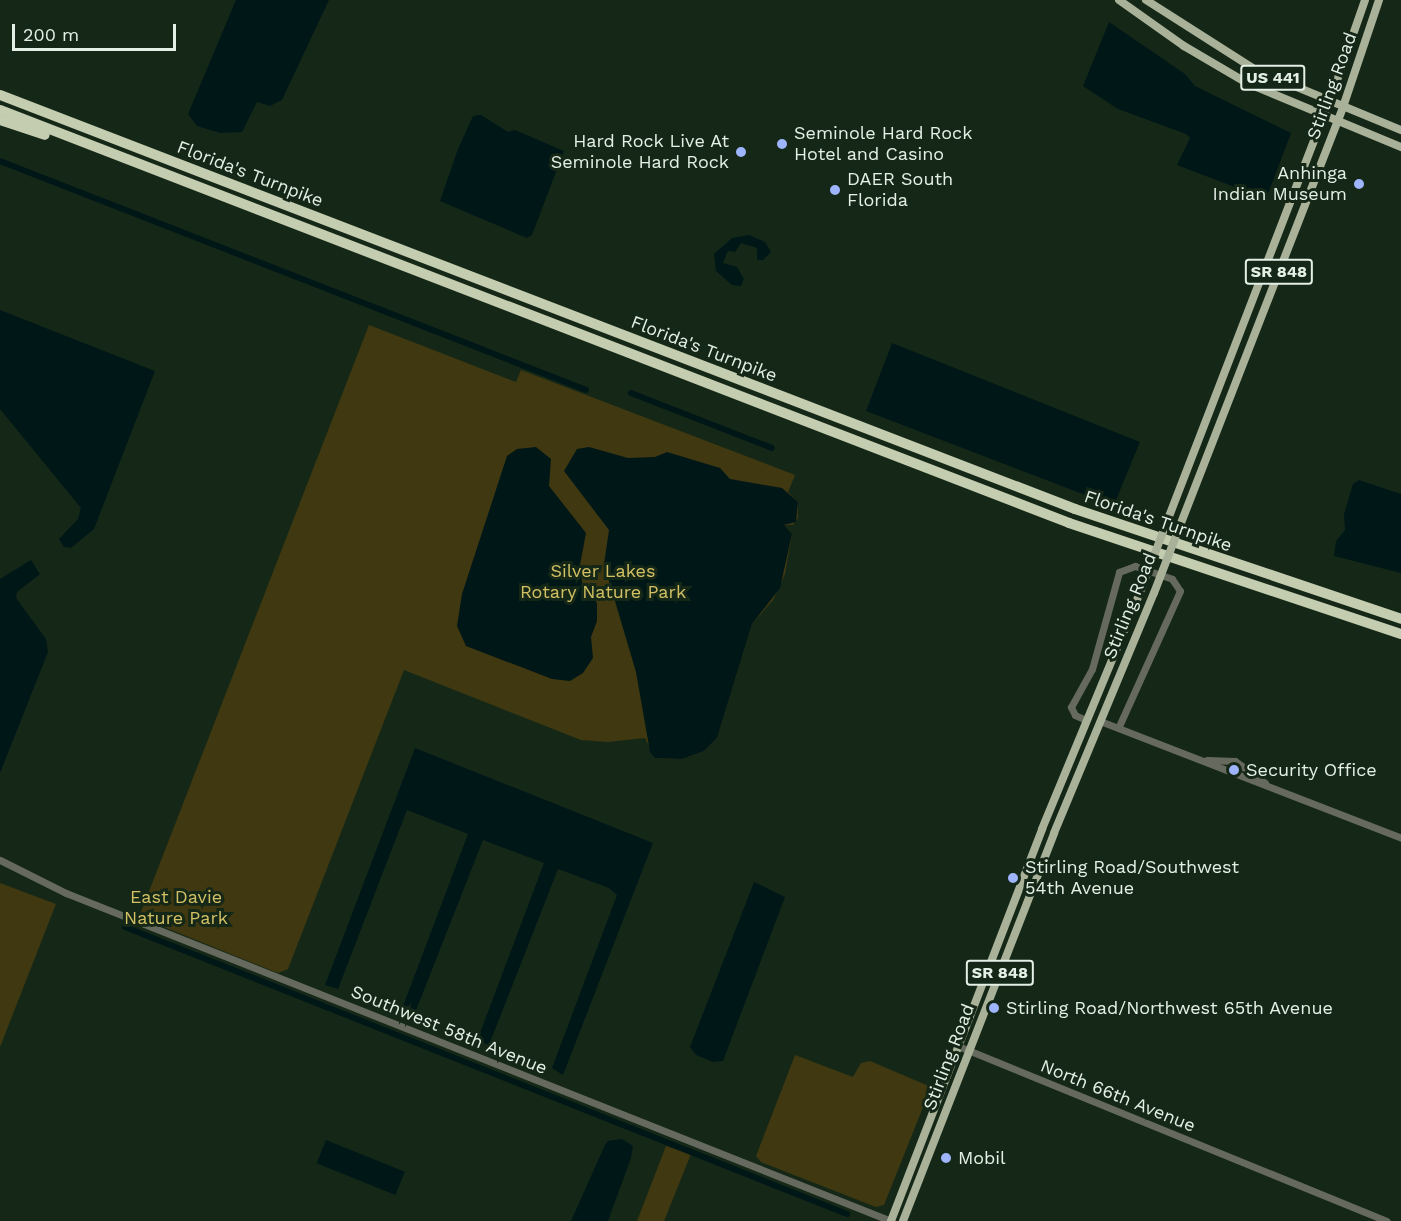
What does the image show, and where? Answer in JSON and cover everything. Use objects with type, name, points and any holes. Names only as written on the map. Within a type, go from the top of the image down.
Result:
[{"type":"highway","name":"Florida's Turnpike","points":[[3,96],[1075,509],[1401,619]]},
{"type":"highway","name":"Florida's Turnpike","points":[[0,110],[1069,523],[1401,634]]},
{"type":"highway","points":[[0,120],[84,142]]},
{"type":"main road","name":"US 441","points":[[1119,0],[1210,63],[1324,117],[1401,147]]},
{"type":"main road","name":"US 441","points":[[1146,0],[1238,60],[1329,102],[1401,130]]},
{"type":"main road","name":"Stirling Road","points":[[891,1221],[1086,720],[1142,587],[1324,117],[1365,0]]},
{"type":"main road","name":"Stirling Road","points":[[903,1221],[1100,721],[1154,593],[1343,107],[1379,0]]},
{"type":"main road","points":[[917,1186],[915,1177],[930,1139],[926,1130]]},
{"type":"street","points":[[1086,720],[1071,711],[1092,669],[1119,572],[1135,566],[1169,577],[1177,584],[1179,597],[1118,729]]},
{"type":"street","points":[[1100,721],[1401,838]]},
{"type":"street","points":[[1194,757],[1235,761],[1267,785]]},
{"type":"street","name":"Southwest 58th Avenue","points":[[0,860],[66,893],[891,1221]]},
{"type":"street","name":"North 66th Avenue","points":[[958,1046],[1387,1221]]},
{"type":"green space","points":[[369,325],[516,382],[521,370],[795,475],[788,492],[798,502],[798,518],[793,525],[784,525],[792,534],[785,574],[773,600],[752,624],[717,738],[704,751],[682,759],[655,758],[645,738],[608,742],[581,740],[404,670],[288,969],[278,973],[139,917]]},
{"type":"green space","points":[[0,883],[56,904],[0,1047]]},
{"type":"green space","points":[[795,1055],[853,1077],[861,1063],[870,1061],[931,1087],[884,1205],[876,1207],[761,1162],[756,1156]]},
{"type":"green space","points":[[666,1146],[691,1154],[664,1221],[637,1221]]},
{"type":"shaded area","points":[[236,0],[329,0],[282,100],[270,106],[257,102],[242,132],[220,133],[197,126],[188,114]]},
{"type":"shaded area","points":[[1109,22],[1185,74],[1195,86],[1291,133],[1266,199],[1177,165],[1190,138],[1186,134],[1118,109],[1083,86]]},
{"type":"shaded area","points":[[481,115],[508,132],[515,130],[564,151],[532,235],[527,238],[440,201],[458,149],[473,116]]},
{"type":"shaded area","points":[[749,235],[765,242],[771,252],[763,260],[757,260],[757,248],[741,243],[735,252],[728,251],[723,263],[737,267],[744,279],[741,286],[732,285],[716,271],[714,254],[732,238]]},
{"type":"shaded area","points":[[0,310],[155,371],[94,529],[71,548],[64,547],[59,539],[78,519],[81,508],[0,409]]},
{"type":"shaded area","points":[[892,343],[1140,442],[1116,500],[1109,504],[866,411]]},
{"type":"shaded area","points":[[536,447],[551,459],[549,486],[586,533],[580,565],[582,582],[597,603],[597,621],[591,637],[593,658],[583,673],[570,681],[552,679],[466,646],[457,626],[462,594],[507,456],[517,449]]},
{"type":"shaded area","points":[[589,447],[628,458],[655,457],[667,452],[720,468],[730,479],[782,488],[798,502],[796,522],[784,525],[792,534],[780,588],[752,624],[717,738],[704,751],[682,759],[655,758],[650,752],[636,672],[604,564],[609,530],[564,471],[577,449]]},
{"type":"shaded area","points":[[1359,480],[1401,494],[1401,573],[1334,556],[1336,541],[1345,530],[1344,514],[1353,484]]},
{"type":"shaded area","points":[[31,560],[40,574],[17,592],[16,598],[46,639],[48,652],[0,773],[0,579]]},
{"type":"shaded area","points":[[415,748],[653,843],[563,1075],[552,1068],[617,895],[609,888],[558,869],[489,1045],[477,1041],[544,863],[483,840],[413,1018],[400,1014],[468,834],[407,810],[338,989],[325,985]]},
{"type":"shaded area","points":[[754,882],[785,897],[723,1061],[713,1062],[696,1055],[690,1047]]},
{"type":"shaded area","points":[[622,1139],[633,1146],[631,1158],[608,1221],[571,1221],[605,1145],[608,1141]]},
{"type":"shaded area","points":[[326,1140],[405,1172],[395,1195],[317,1163]]},
{"type":"waterway","points":[[0,161],[586,390]]},
{"type":"waterway","points":[[631,393],[772,448]]},
{"type":"waterway","points":[[125,927],[847,1214]]},
{"type":"place","name":"Seminole Hard Rock Hotel and Casino","points":[[782,144]]},
{"type":"place","name":"Hard Rock Live At Seminole Hard Rock","points":[[741,152]]},
{"type":"place","name":"Anhinga Indian Museum","points":[[1359,184]]},
{"type":"place","name":"DAER South Florida","points":[[835,190]]},
{"type":"place","name":"Security Office","points":[[1234,770]]},
{"type":"place","name":"Stirling Road/Southwest 54th Avenue","points":[[1013,878]]},
{"type":"place","name":"Stirling Road/Northwest 65th Avenue","points":[[994,1008]]},
{"type":"place","name":"Mobil","points":[[946,1158]]},
{"type":"park label","name":"Silver Lakes Rotary Nature Park","points":[[603,582]]},
{"type":"park label","name":"East Davie Nature Park","points":[[176,908]]}]
